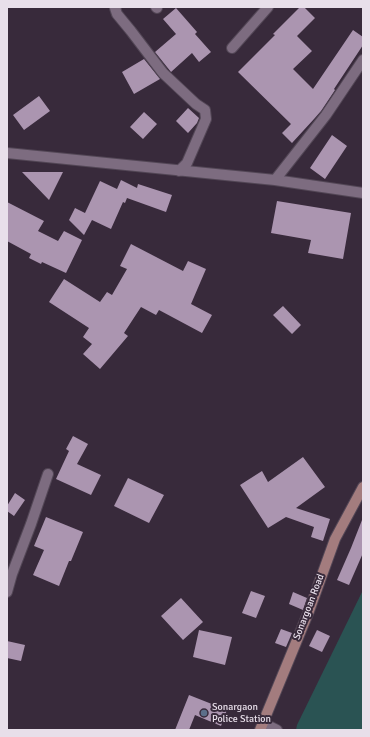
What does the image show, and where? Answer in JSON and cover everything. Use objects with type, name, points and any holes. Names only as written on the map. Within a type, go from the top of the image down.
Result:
[{"type":"main road","name":"Sonargoan Road","points":[[261,727],[309,611],[335,539],[363,487]]},
{"type":"street","points":[[116,7],[116,14],[163,73],[196,104],[205,110],[206,119],[187,163],[179,171]]},
{"type":"street","points":[[232,48],[268,7]]},
{"type":"street","points":[[275,180],[326,115],[363,60]]},
{"type":"street","points":[[7,153],[275,180],[363,193]]},
{"type":"street","points":[[7,592],[48,474]]},
{"type":"street","points":[[261,727],[277,730]]},
{"type":"shaded area","points":[[363,590],[363,730],[296,730],[297,725]]},
{"type":"building","points":[[300,7],[304,7],[315,18],[297,36],[312,51],[293,69],[313,89],[353,30],[363,37],[363,45],[321,111],[292,143],[282,133],[291,124],[238,72],[275,35],[273,34]]},
{"type":"building","points":[[176,8],[197,32],[195,34],[211,52],[199,62],[192,53],[171,72],[155,52],[176,34],[163,19]]},
{"type":"building","points":[[144,59],[160,79],[134,94],[122,72]]},
{"type":"building","points":[[39,96],[50,111],[24,130],[13,115]]},
{"type":"building","points":[[188,108],[199,118],[197,123],[188,133],[176,121]]},
{"type":"building","points":[[144,112],[157,124],[143,139],[130,127]]},
{"type":"building","points":[[332,135],[347,146],[325,179],[310,168]]},
{"type":"building","points":[[22,172],[63,172],[49,200]]},
{"type":"building","points":[[121,180],[137,188],[138,184],[172,195],[166,212],[127,198],[125,203],[123,202],[111,229],[92,220],[84,235],[69,220],[75,208],[85,213],[100,181],[117,189]]},
{"type":"building","points":[[277,201],[351,213],[343,259],[308,253],[311,240],[271,233]]},
{"type":"building","points":[[7,202],[44,221],[38,231],[58,241],[64,231],[82,240],[66,273],[29,258],[31,254],[7,241]]},
{"type":"building","points":[[131,244],[183,271],[188,261],[206,269],[191,304],[212,315],[202,333],[159,310],[156,315],[141,307],[124,333],[128,336],[100,369],[83,354],[92,344],[83,337],[89,328],[49,302],[64,279],[100,302],[107,292],[112,295],[127,269],[120,266]]},
{"type":"building","points":[[283,306],[301,325],[292,334],[273,315]]},
{"type":"building","points":[[73,436],[88,444],[77,464],[101,475],[91,495],[56,479],[69,451],[66,449]]},
{"type":"building","points":[[303,457],[325,487],[296,508],[330,519],[323,541],[311,537],[314,527],[286,517],[268,528],[240,485],[262,471],[268,482]]},
{"type":"building","points":[[128,478],[164,495],[149,523],[114,506]]},
{"type":"building","points":[[15,493],[25,500],[14,516],[7,511],[7,506]]},
{"type":"building","points":[[46,517],[83,532],[59,586],[33,575],[44,550],[34,546]]},
{"type":"building","points":[[362,520],[363,553],[349,585],[337,580]]},
{"type":"building","points":[[251,591],[265,596],[256,618],[242,613]]},
{"type":"building","points":[[293,592],[307,598],[303,610],[289,604]]},
{"type":"building","points":[[181,598],[203,622],[183,640],[161,616]]},
{"type":"building","points":[[281,629],[292,633],[286,647],[275,643]]},
{"type":"building","points":[[199,630],[232,637],[225,665],[193,657]]},
{"type":"building","points":[[317,630],[330,636],[322,652],[309,646]]},
{"type":"building","points":[[7,641],[25,645],[21,661],[7,658]]},
{"type":"building","name":"Sonargaon Police Station","points":[[189,695],[227,710],[221,726],[195,715],[189,730],[175,730]]},
{"type":"place","name":"Sonargaon Police Station","points":[[204,713]]}]
